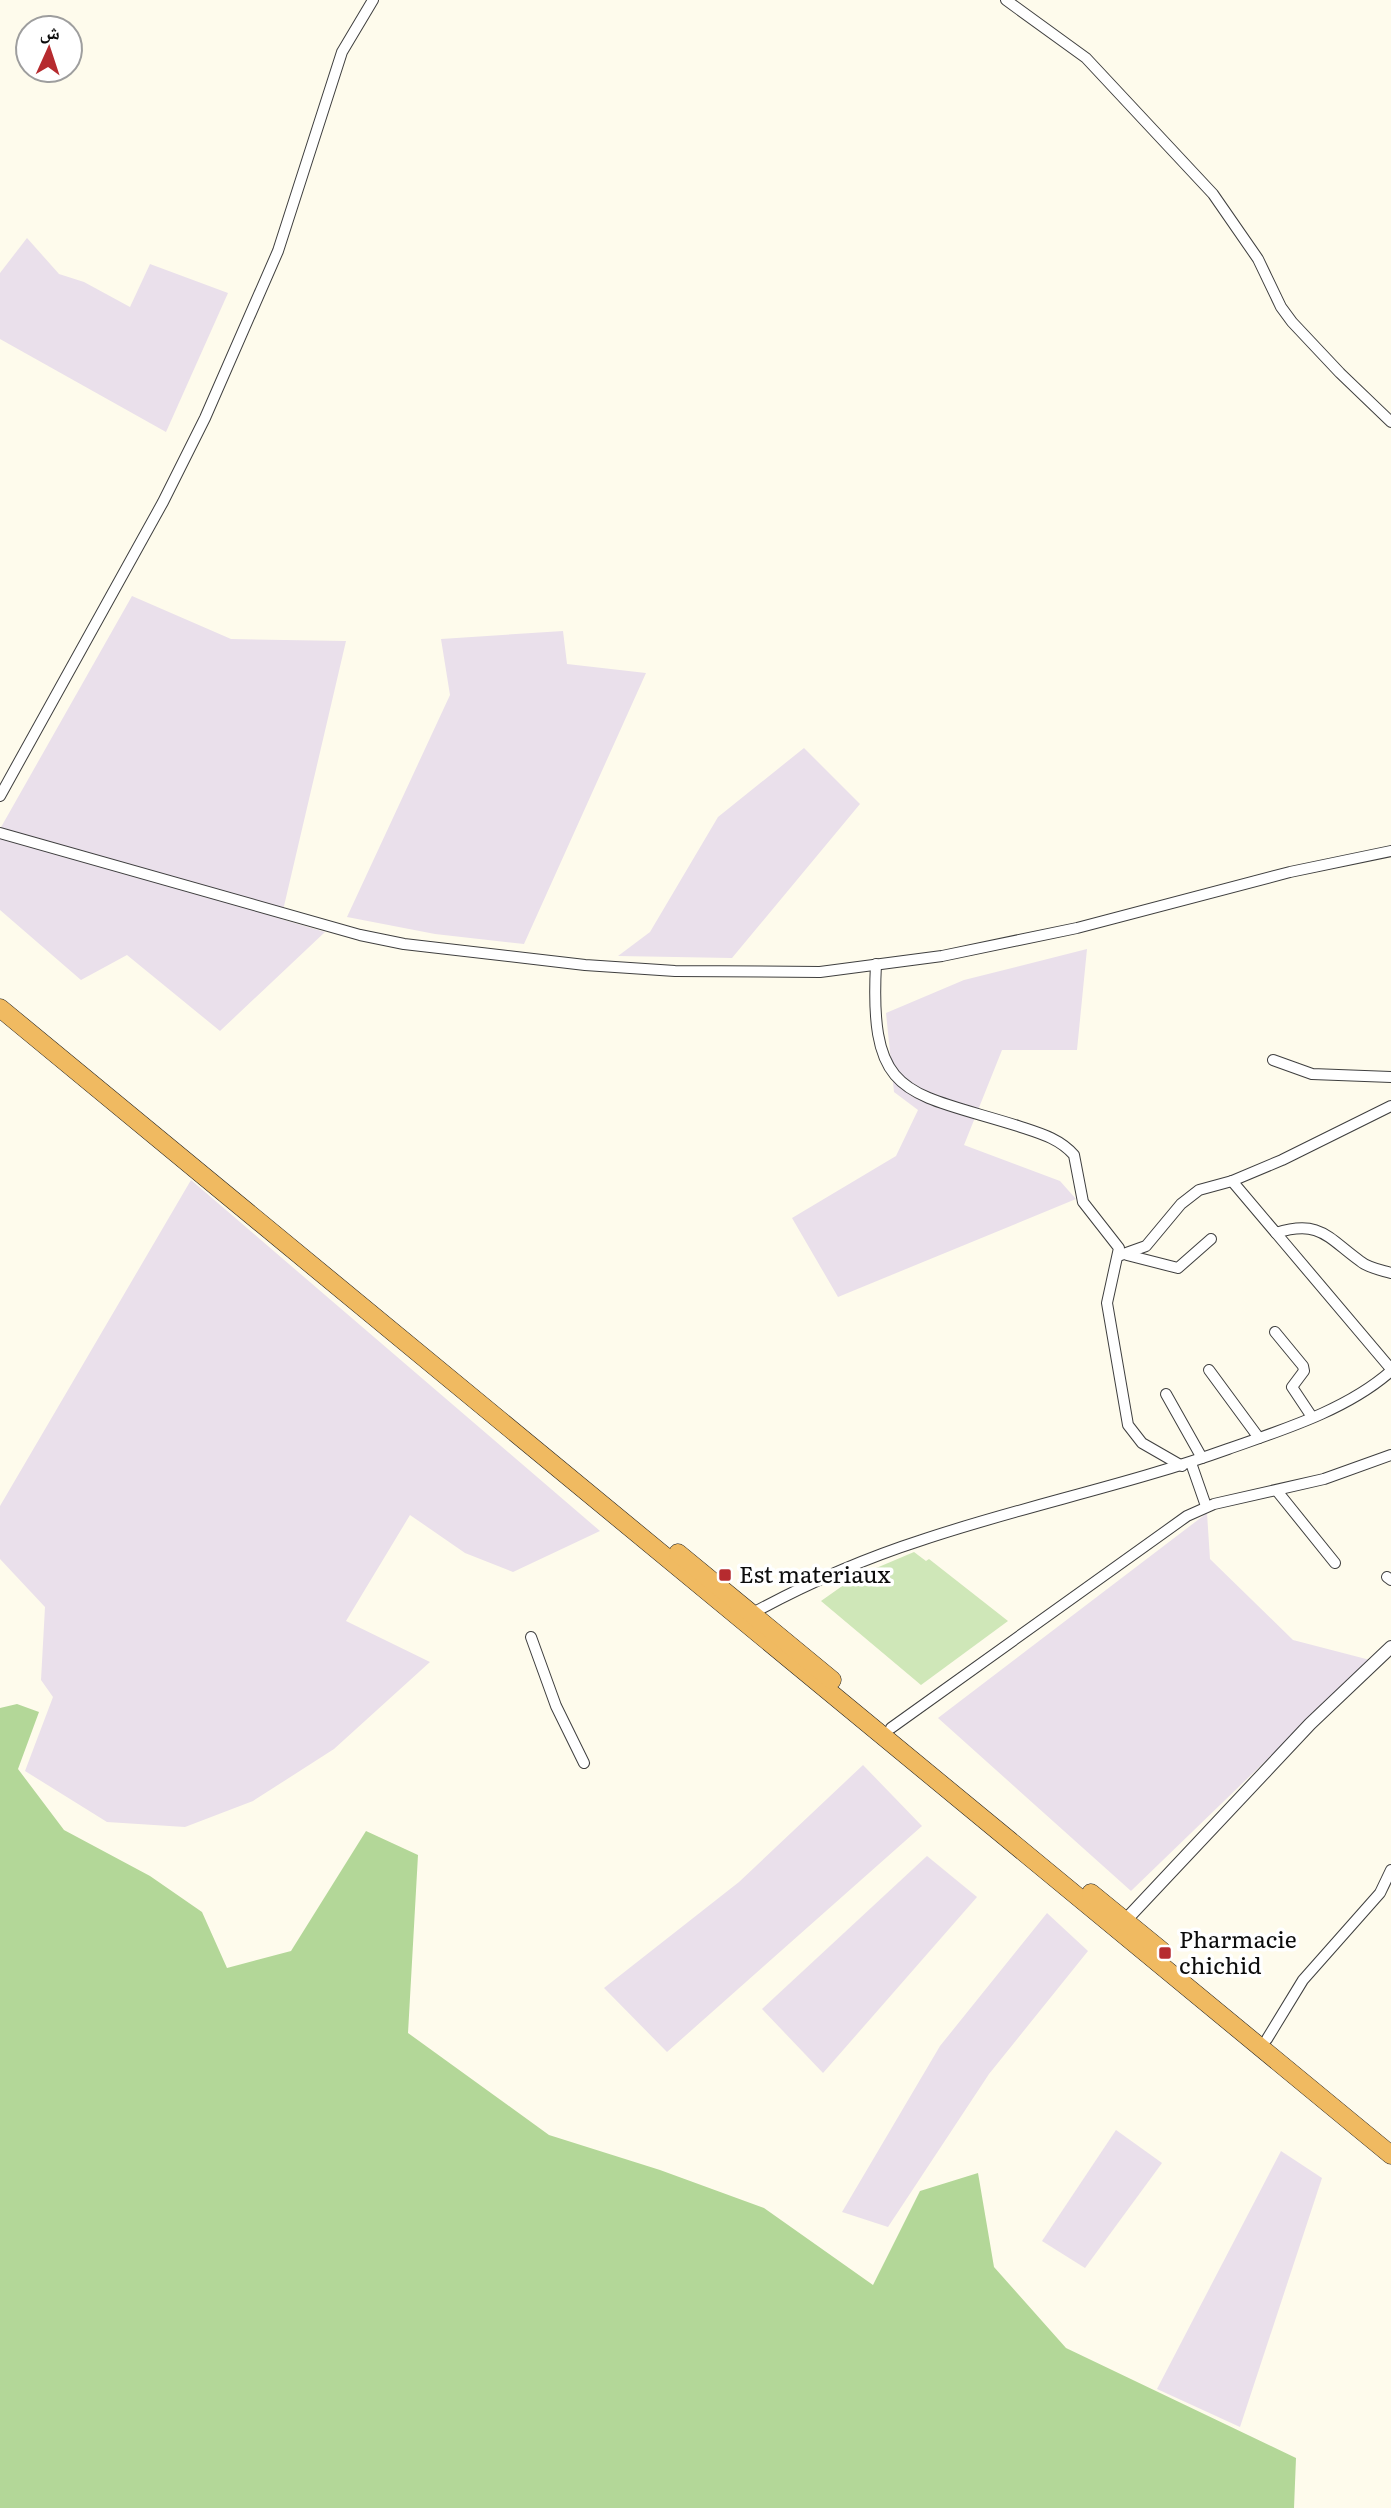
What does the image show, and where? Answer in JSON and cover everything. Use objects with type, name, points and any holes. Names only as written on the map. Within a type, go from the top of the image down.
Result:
[{"type":"highway","points":[[0,995],[891,1728],[1391,2155]]},
{"type":"highway","points":[[0,1008],[1121,1925],[1267,2039],[1391,2141]]},
{"type":"street","points":[[0,796],[157,513],[205,418],[278,251],[337,62],[373,0]]},
{"type":"street","points":[[1006,0],[1086,58],[1213,194],[1258,259],[1281,307],[1292,322],[1391,422]]},
{"type":"street","points":[[0,834],[360,935],[404,944],[675,971],[801,973],[942,956],[1077,928],[1290,873],[1391,851]]},
{"type":"street","points":[[876,964],[875,1023],[888,1069],[898,1080],[941,1105],[1046,1134],[1070,1151],[1076,1163],[1083,1202],[1114,1240],[1123,1256],[1107,1303],[1128,1425],[1142,1443],[1186,1465],[1206,1506]]},
{"type":"street","points":[[1273,1060],[1297,1071],[1312,1074],[1391,1077]]},
{"type":"street","points":[[1123,1256],[1146,1245],[1189,1197],[1205,1187],[1232,1181],[1365,1122],[1391,1106]]},
{"type":"street","points":[[751,1614],[820,1579],[923,1539],[1186,1465],[1259,1438],[1338,1405],[1391,1371],[1232,1181]]},
{"type":"street","points":[[1276,1233],[1294,1228],[1311,1228],[1329,1235],[1362,1263],[1391,1273]]},
{"type":"street","points":[[1123,1256],[1178,1268],[1212,1239]]},
{"type":"street","points":[[1275,1332],[1303,1366],[1304,1371],[1292,1387],[1312,1417]]},
{"type":"street","points":[[1209,1370],[1259,1438]]},
{"type":"street","points":[[1166,1395],[1202,1458]]},
{"type":"street","points":[[891,1728],[1157,1535],[1206,1506],[1324,1479],[1391,1455]]},
{"type":"street","points":[[1277,1491],[1335,1563]]},
{"type":"street","points":[[531,1637],[565,1725],[584,1763]]},
{"type":"street","points":[[1121,1925],[1311,1724],[1388,1653]]},
{"type":"street","points":[[1267,2039],[1303,1980],[1380,1893],[1391,1870]]},
{"type":"shaded area","points":[[27,238],[59,274],[84,282],[130,307],[150,264],[228,293],[166,432],[0,339],[0,273]]},
{"type":"shaded area","points":[[132,596],[231,639],[346,641],[281,919],[325,932],[220,1031],[127,955],[81,980],[0,910],[0,829]]},
{"type":"shaded area","points":[[563,631],[567,664],[646,673],[524,944],[435,934],[347,917],[450,695],[441,639]]},
{"type":"shaded area","points":[[804,748],[860,804],[732,958],[618,956],[650,932],[718,817]]},
{"type":"shaded area","points":[[1087,949],[1077,1050],[1002,1050],[964,1145],[1060,1181],[1076,1199],[838,1297],[792,1218],[896,1156],[918,1110],[894,1092],[886,1013],[964,980]]},
{"type":"shaded area","points":[[191,1180],[600,1531],[513,1572],[465,1553],[410,1515],[346,1621],[430,1662],[334,1749],[253,1801],[185,1827],[107,1822],[25,1771],[53,1697],[41,1680],[45,1607],[0,1559],[0,1506]]},
{"type":"shaded area","points":[[1207,1513],[1210,1559],[1293,1640],[1370,1660],[1131,1891],[938,1718]]},
{"type":"shaded area","points":[[863,1765],[922,1826],[667,2052],[604,1988],[739,1882]]},
{"type":"shaded area","points":[[927,1856],[977,1897],[823,2073],[762,2009]]},
{"type":"shaded area","points":[[1047,1913],[1088,1951],[989,2074],[888,2227],[842,2212],[940,2046]]},
{"type":"shaded area","points":[[1116,2130],[1162,2163],[1085,2268],[1042,2241]]},
{"type":"shaded area","points":[[1281,2151],[1322,2178],[1240,2427],[1157,2389]]},
{"type":"green space","points":[[914,1552],[926,1561],[929,1559],[1008,1621],[921,1685],[821,1601],[855,1577]]},
{"type":"green space","points":[[17,1704],[39,1712],[18,1769],[64,1830],[150,1876],[202,1912],[227,1968],[291,1951],[366,1831],[418,1855],[408,2033],[549,2135],[660,2170],[764,2208],[873,2285],[920,2191],[978,2173],[994,2267],[1066,2348],[1296,2458],[1294,2508],[0,2508],[0,1708]]},
{"type":"place","name":"Est materiaux","points":[[725,1575]]},
{"type":"place","name":"Pharmacie chichid","points":[[1165,1953]]}]
